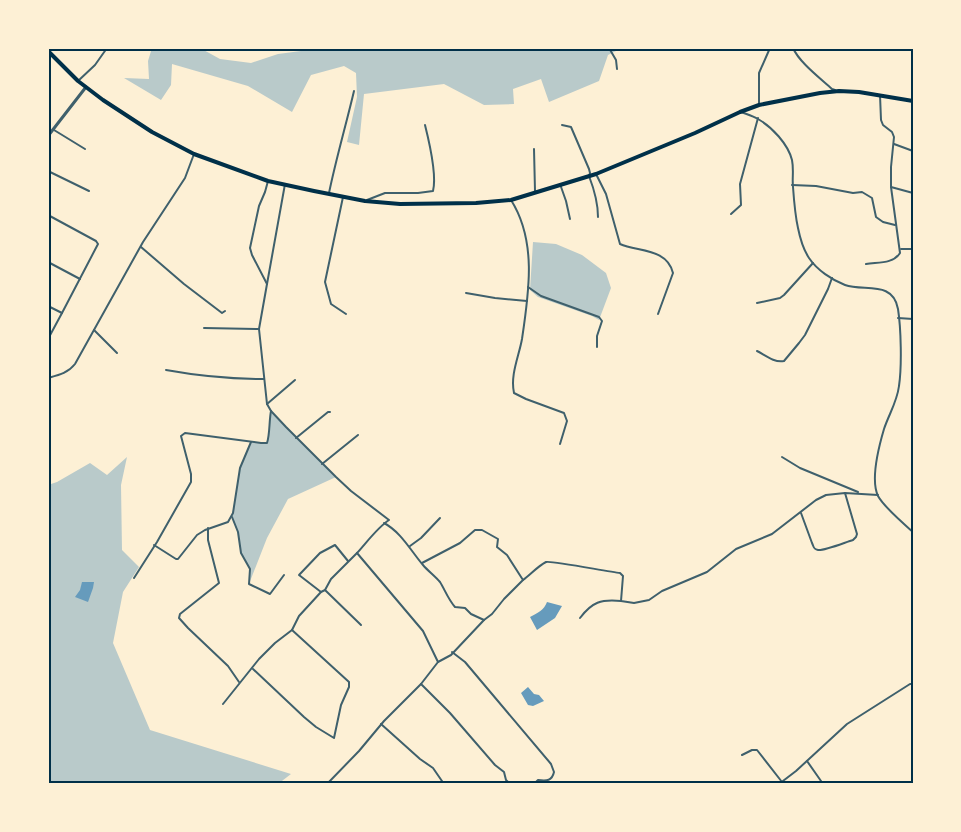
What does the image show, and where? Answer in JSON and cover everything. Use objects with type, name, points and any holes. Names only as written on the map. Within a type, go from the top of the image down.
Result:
[{"type":"highway","points":[[48,51],[78,81],[129,118],[194,154],[268,181],[365,201],[400,204],[511,200],[596,174],[759,105],[839,91],[913,101]]},
{"type":"street","points":[[78,81],[95,65],[107,48]]},
{"type":"street","points":[[609,48],[616,60],[617,69]]},
{"type":"street","points":[[759,105],[759,73],[770,48]]},
{"type":"street","points":[[793,48],[810,69],[832,89],[839,91]]},
{"type":"street","points":[[48,136],[86,87]]},
{"type":"street","points":[[329,194],[335,161],[354,91]]},
{"type":"street","points":[[866,264],[897,258],[901,249],[891,188],[894,137],[881,120],[880,95]]},
{"type":"street","points":[[740,112],[758,118],[775,132],[791,157],[794,171],[792,185],[796,216],[801,241],[808,258],[832,278],[847,286],[880,288],[890,293],[896,300],[900,361],[899,387],[884,428],[875,476],[878,495],[913,532]]},
{"type":"street","points":[[731,214],[741,205],[740,184],[758,118]]},
{"type":"street","points":[[562,124],[571,127],[589,169],[598,217]]},
{"type":"street","points":[[365,201],[385,193],[433,191],[433,167],[425,125]]},
{"type":"street","points":[[53,130],[85,149]]},
{"type":"street","points":[[894,144],[913,151]]},
{"type":"street","points":[[534,149],[535,192]]},
{"type":"street","points":[[48,378],[70,370],[80,357],[140,247],[185,178],[194,154]]},
{"type":"street","points":[[48,171],[89,191]]},
{"type":"street","points":[[596,174],[606,194],[620,244],[661,256],[672,267],[673,273],[658,314]]},
{"type":"street","points":[[267,284],[250,248],[259,206],[268,181]]},
{"type":"street","points":[[223,704],[259,659],[292,630],[299,616],[325,590],[331,579],[377,532],[379,526],[389,520],[351,491],[322,464],[267,404],[259,329],[285,184]]},
{"type":"street","points":[[560,184],[570,219]]},
{"type":"street","points":[[792,185],[816,186],[853,193],[862,192],[872,198],[876,217],[883,222],[896,225]]},
{"type":"street","points":[[891,188],[913,193]]},
{"type":"street","points":[[343,197],[325,282],[331,304],[346,314]]},
{"type":"street","points":[[511,200],[524,228],[529,265],[527,301],[514,375],[514,393],[564,413],[567,421],[560,444]]},
{"type":"street","points":[[48,215],[97,242],[97,246],[48,339]]},
{"type":"street","points":[[140,247],[203,299],[222,313],[225,311]]},
{"type":"street","points":[[901,249],[913,249]]},
{"type":"street","points":[[48,262],[80,279]]},
{"type":"street","points":[[758,303],[780,298],[813,263]]},
{"type":"street","points":[[757,351],[775,360],[784,361],[805,334],[832,278]]},
{"type":"street","points":[[528,286],[542,296],[599,317],[602,321],[597,336],[597,347]]},
{"type":"street","points":[[466,293],[527,301]]},
{"type":"street","points":[[48,306],[62,313]]},
{"type":"street","points":[[898,318],[913,319]]},
{"type":"street","points":[[204,328],[259,329]]},
{"type":"street","points":[[94,330],[117,353]]},
{"type":"street","points":[[166,370],[229,379],[264,379]]},
{"type":"street","points":[[267,404],[295,381]]},
{"type":"street","points":[[134,578],[191,482],[181,436],[185,433],[267,443],[271,411]]},
{"type":"street","points":[[296,438],[330,412]]},
{"type":"street","points":[[322,464],[358,435]]},
{"type":"street","points":[[154,545],[178,558],[197,535],[208,528],[228,522],[232,516],[240,468],[251,442]]},
{"type":"street","points":[[782,457],[800,468],[860,493]]},
{"type":"street","points":[[801,512],[814,548],[825,549],[853,540],[856,534],[845,493]]},
{"type":"street","points":[[580,618],[592,605],[600,601],[634,603],[649,600],[662,591],[707,572],[736,549],[772,534],[816,500],[826,495],[860,493],[878,495]]},
{"type":"street","points":[[232,516],[242,553],[250,569],[249,584],[270,594],[284,575]]},
{"type":"street","points":[[410,546],[440,518]]},
{"type":"street","points":[[384,523],[410,546],[440,583],[454,607],[465,608],[471,614],[484,620]]},
{"type":"street","points":[[208,528],[210,553],[219,583],[180,614],[179,618],[228,666],[240,682]]},
{"type":"street","points":[[422,563],[460,543],[475,530],[482,531],[498,539],[497,547],[507,555],[524,580]]},
{"type":"street","points":[[321,592],[299,575],[320,553],[335,545],[348,561]]},
{"type":"street","points":[[357,553],[423,631],[438,662]]},
{"type":"street","points":[[327,784],[421,684],[438,662],[451,655],[504,599],[546,562],[552,561],[620,573],[623,576],[621,601]]},
{"type":"street","points":[[325,590],[361,625]]},
{"type":"street","points":[[253,669],[310,722],[334,738],[349,682],[292,630]]},
{"type":"street","points":[[452,652],[465,662],[551,764],[554,772],[551,779],[538,780],[534,784]]},
{"type":"street","points":[[421,684],[504,772],[510,784]]},
{"type":"street","points":[[742,755],[754,749],[757,750],[780,783],[847,723],[913,684]]},
{"type":"street","points":[[381,724],[433,768],[444,784]]},
{"type":"street","points":[[807,761],[821,781],[817,784]]},
{"type":"shaded area","points":[[152,48],[200,48],[220,59],[251,63],[278,54],[324,48],[622,48],[608,55],[599,81],[549,102],[541,79],[513,89],[514,104],[484,105],[444,84],[364,94],[359,145],[347,142],[357,97],[356,73],[344,66],[311,75],[292,112],[248,86],[172,64],[171,85],[161,100],[124,78],[149,79],[148,61]]},
{"type":"shaded area","points":[[533,242],[556,244],[582,255],[606,273],[611,288],[599,320],[538,297],[530,290]]},
{"type":"shaded area","points":[[271,411],[336,477],[288,499],[267,538],[249,584],[250,569],[241,553],[238,532],[232,516],[240,468],[251,442],[267,443]]},
{"type":"shaded area","points":[[127,457],[121,485],[122,550],[139,567],[123,592],[113,643],[150,730],[291,774],[278,784],[48,784],[48,485],[90,463],[107,475]]},
{"type":"water","points":[[82,582],[94,582],[88,602],[75,597]]},
{"type":"water","points":[[547,602],[562,606],[555,618],[537,630],[530,617],[538,613]]},
{"type":"water","points":[[528,687],[544,701],[533,706],[528,705],[521,693]]}]
